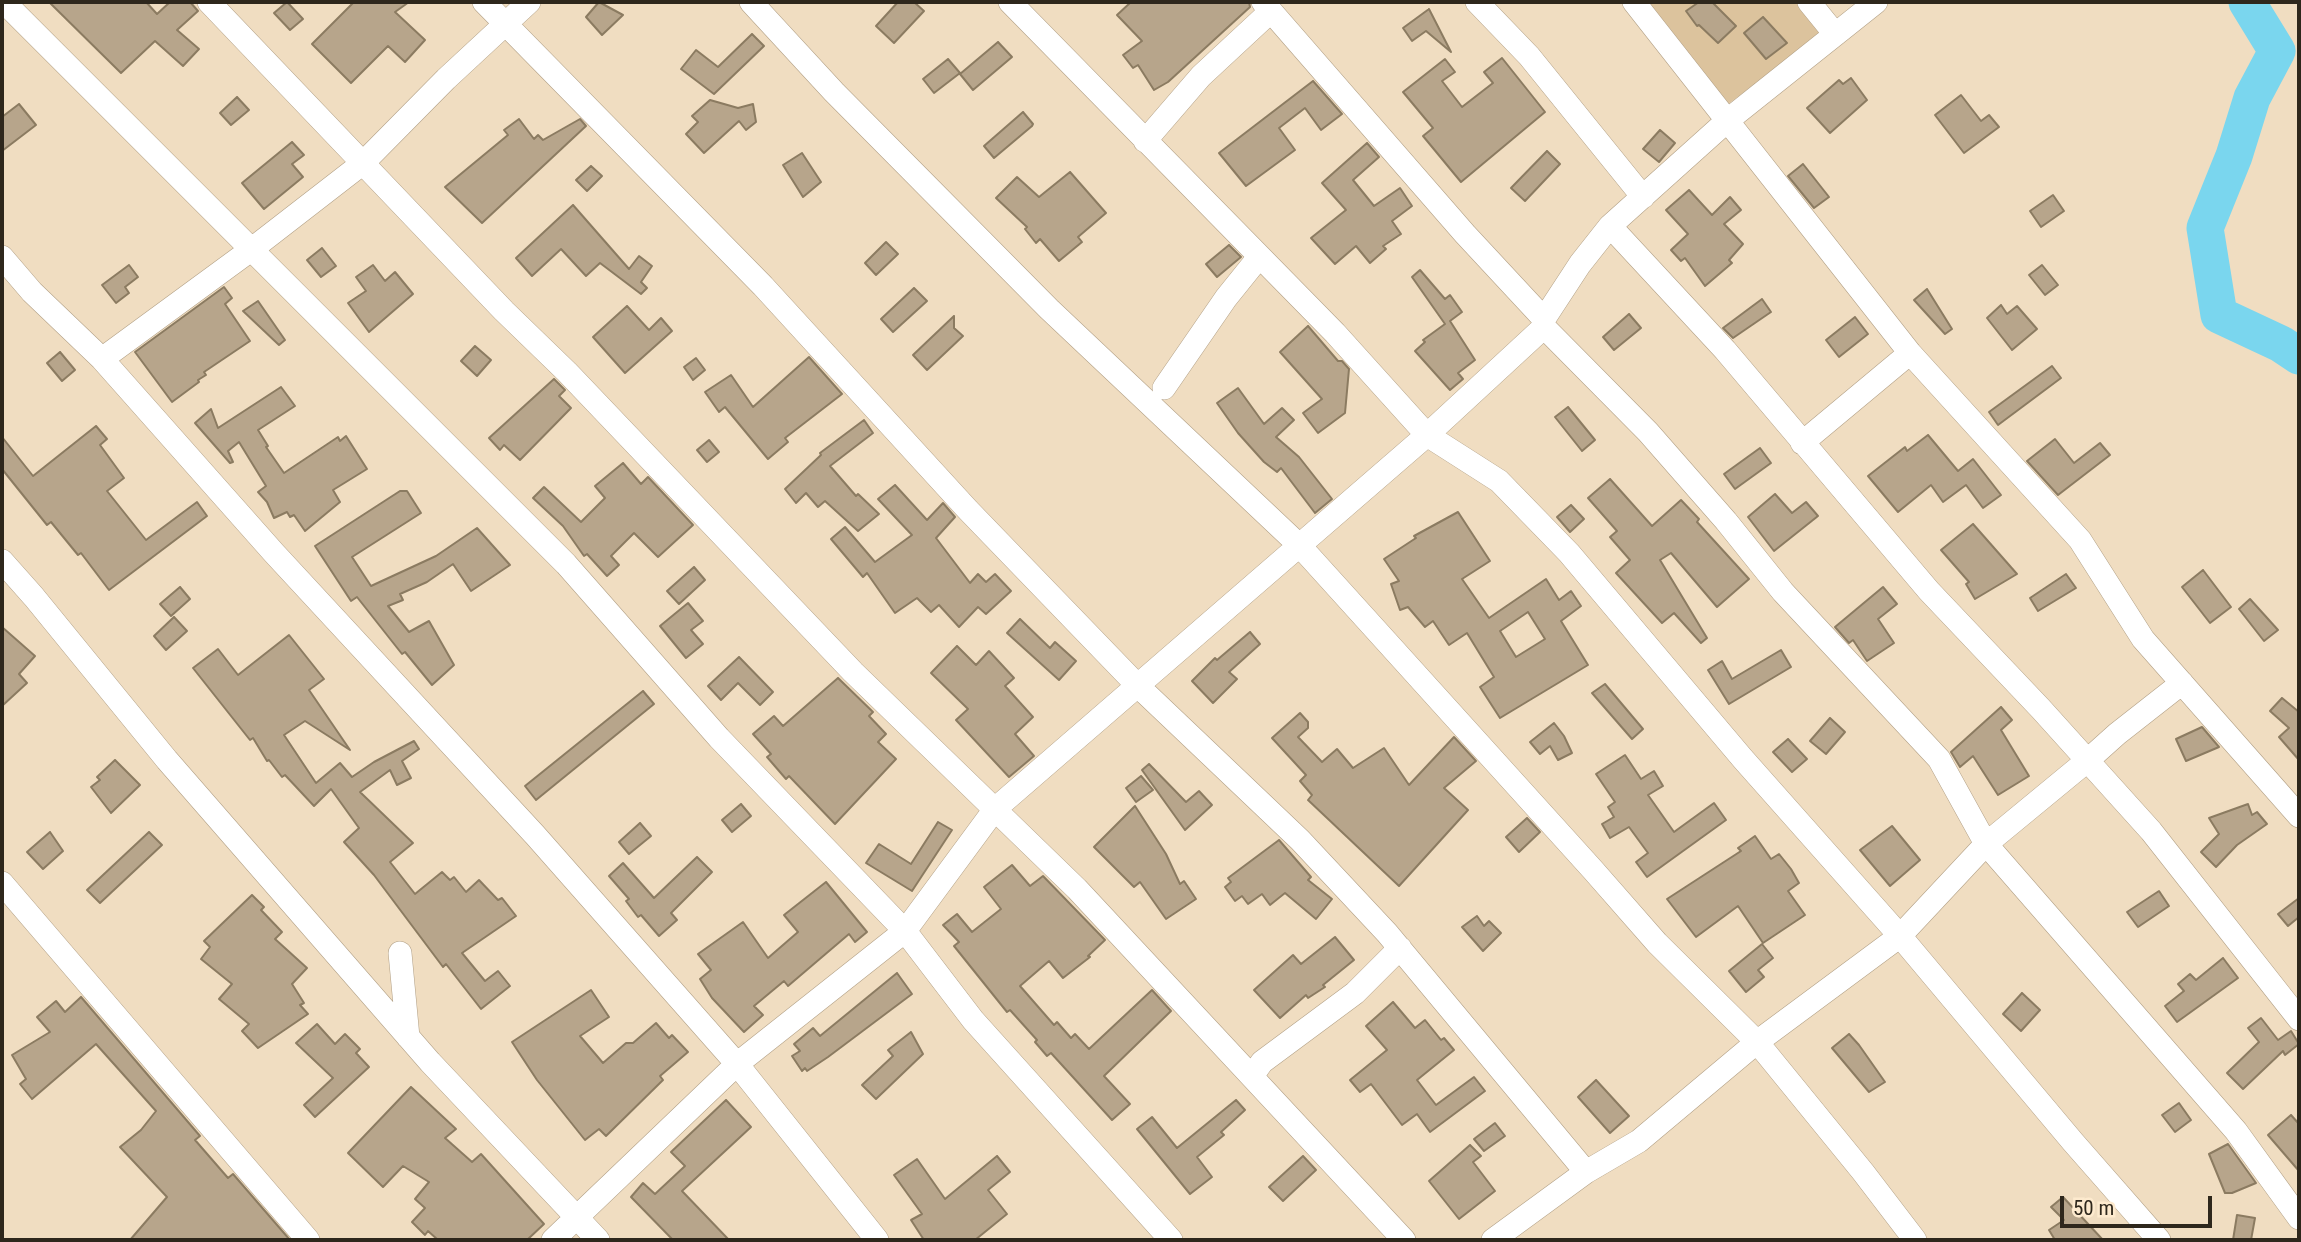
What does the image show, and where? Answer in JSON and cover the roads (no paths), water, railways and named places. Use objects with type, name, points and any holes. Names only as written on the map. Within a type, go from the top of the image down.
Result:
[{"type":"street","points":[[4,2],[566,564],[719,738],[905,931],[973,1020],[1171,1240]]},
{"type":"street","points":[[209,2],[853,672],[1077,889],[1404,1240]]},
{"type":"street","points":[[484,2],[763,286],[968,510],[1137,685],[1300,840],[1400,948],[1586,1172]]},
{"type":"street","points":[[102,359],[252,249],[363,163],[446,79],[529,2]]},
{"type":"street","points":[[751,2],[844,102],[1049,309],[1300,546],[1657,943],[1757,1042],[1915,1240]]},
{"type":"street","points":[[1010,2],[1335,332],[1427,435],[1499,481],[1569,553],[1743,759],[1900,936],[2159,1240]]},
{"type":"street","points":[[1478,2],[1529,56],[1643,197]]},
{"type":"street","points":[[1634,2],[1910,353],[2080,540],[2143,639],[2299,816]]},
{"type":"street","points":[[1809,2],[1835,34]]},
{"type":"street","points":[[553,1240],[737,1063],[905,931],[995,809],[1427,435],[1544,323],[1580,264],[1610,226],[1728,120],[1876,2]]},
{"type":"street","points":[[1145,141],[1200,76],[1267,6],[1544,323],[1648,432],[1783,592],[1938,760],[1986,844],[2236,1131],[2299,1218]]},
{"type":"street","points":[[1610,226],[1725,350],[1929,591],[2151,831],[2299,1019]]},
{"type":"street","points":[[2,257],[33,292],[102,359],[274,553],[535,835],[737,1063],[877,1240]]},
{"type":"street","points":[[1164,388],[1226,298],[1259,257]]},
{"type":"street","points":[[1802,443],[1910,353]]},
{"type":"street","points":[[2,561],[167,761],[408,1037],[598,1240]]},
{"type":"street","points":[[1493,1240],[1586,1172],[1639,1141],[1757,1042],[1900,936],[1986,844],[2182,683]]},
{"type":"street","points":[[2,883],[308,1240]]},
{"type":"street","points":[[1252,1076],[1262,1062],[1355,993],[1400,948]]},
{"type":"street","points":[[400,953],[408,1037]]},
{"type":"waterway","points":[[2247,2],[2277,51],[2252,98],[2234,156],[2205,228],[2219,315],[2281,344],[2299,356]]}]
